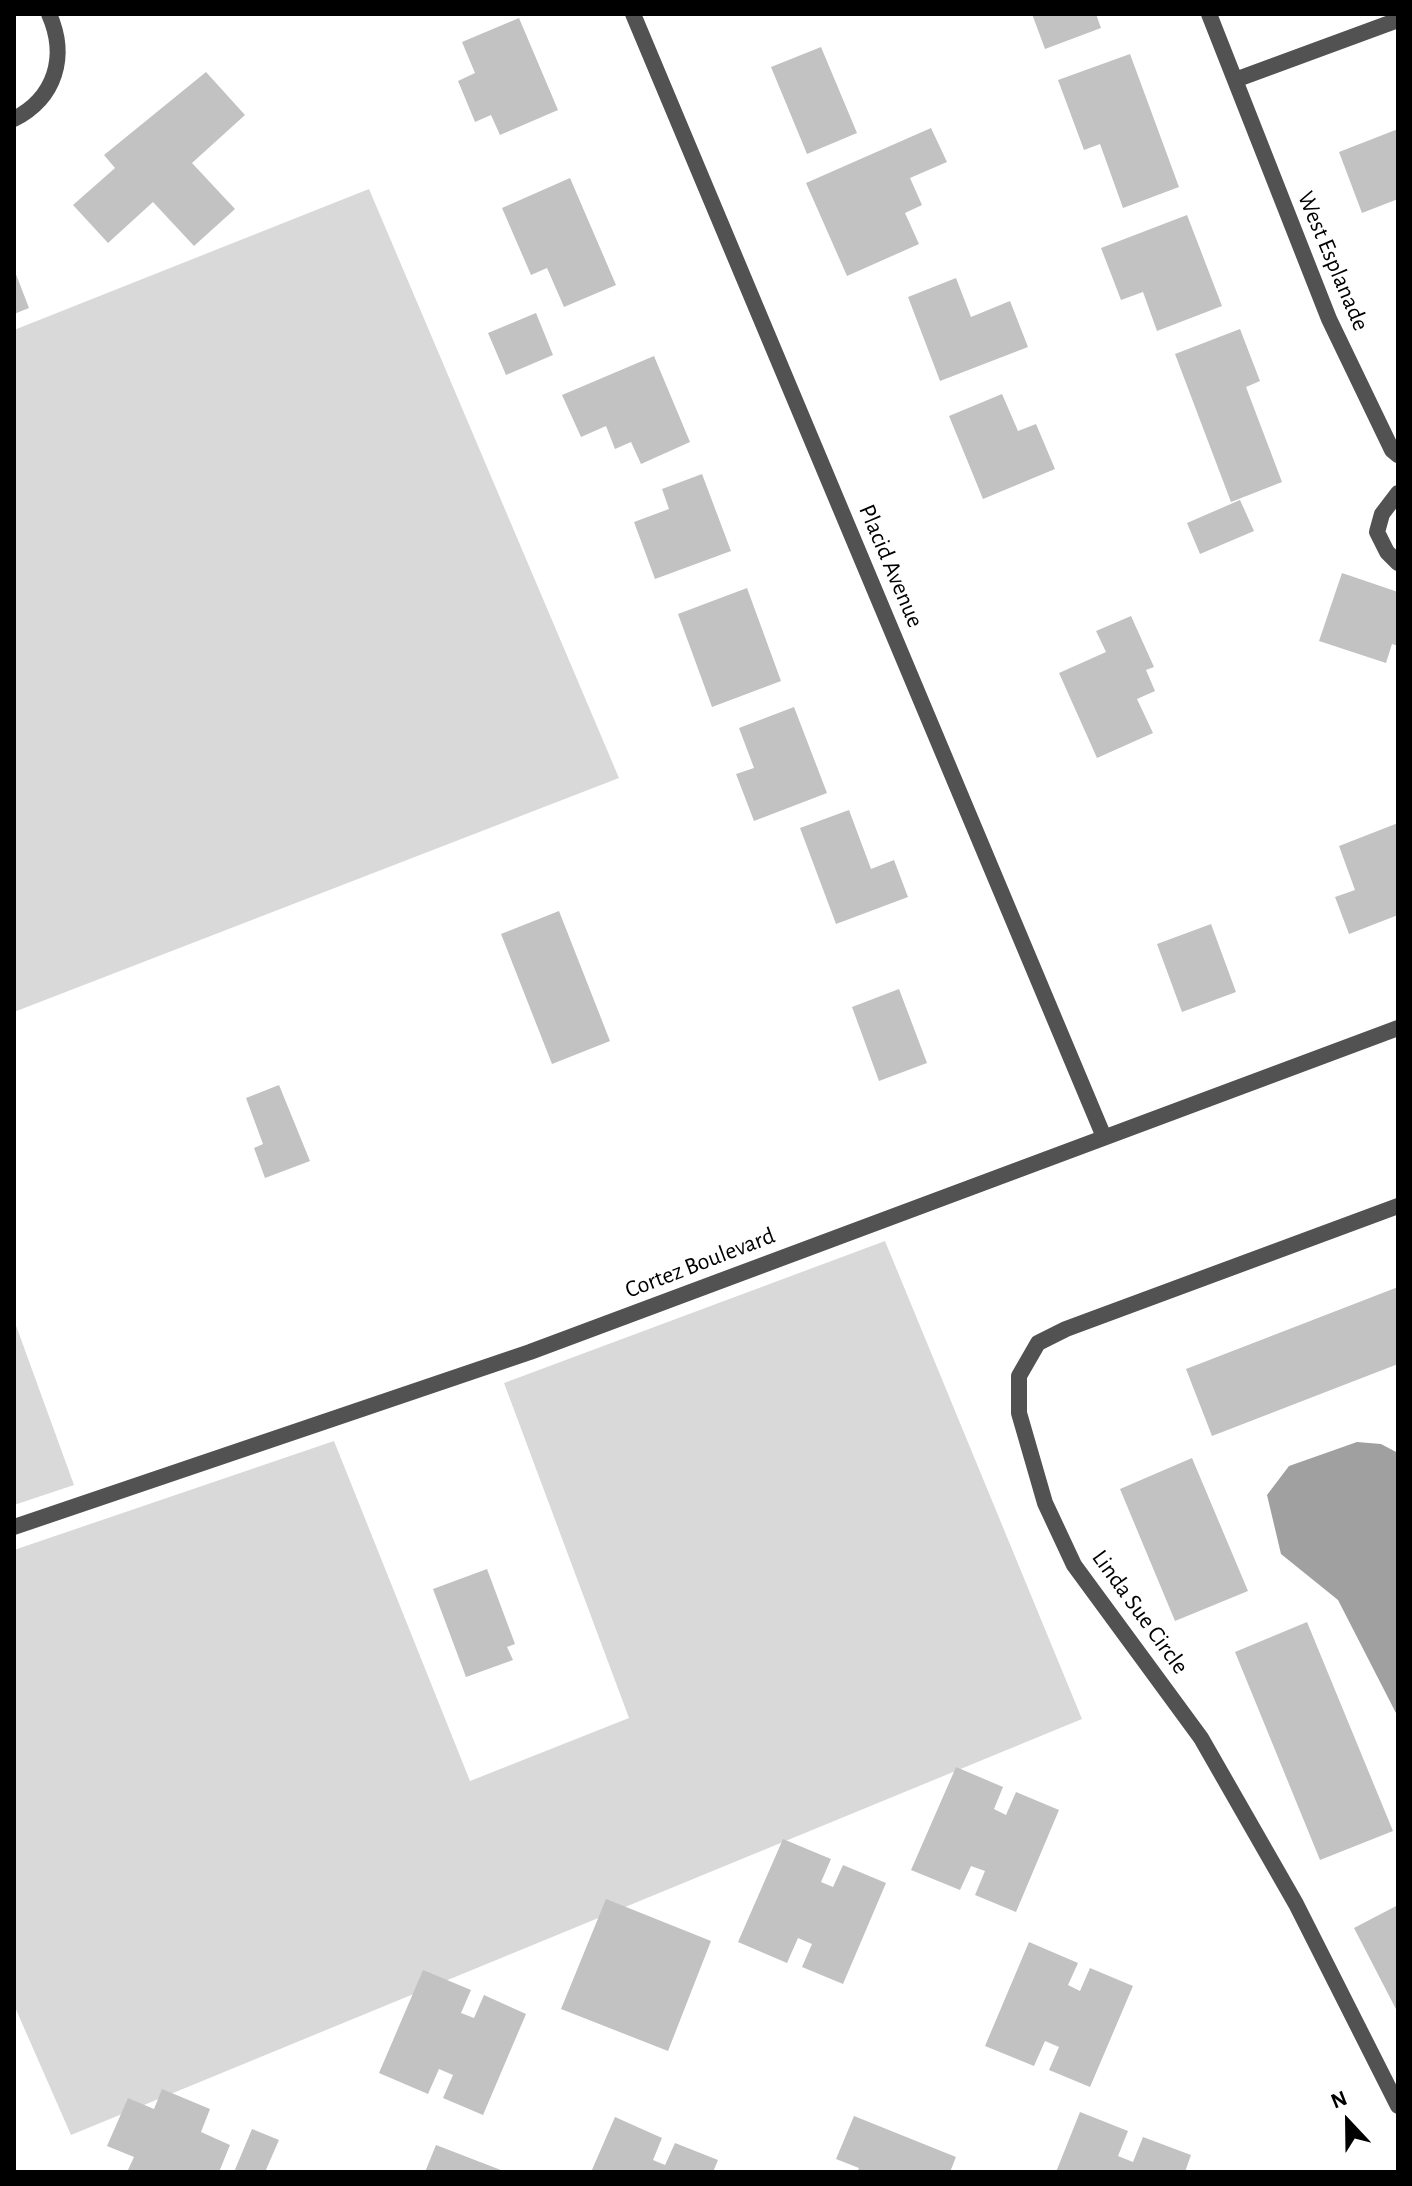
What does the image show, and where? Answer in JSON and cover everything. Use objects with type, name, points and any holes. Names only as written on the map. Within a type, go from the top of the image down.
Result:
[{"type":"street","points":[[14,119],[33,109],[58,73],[53,24],[49,14]]},
{"type":"street","name":"Placid Avenue","points":[[633,14],[1104,1137]]},
{"type":"street","name":"West Esplanade","points":[[1209,14],[1329,319],[1392,450],[1398,455]]},
{"type":"street","points":[[1235,80],[1398,20]]},
{"type":"street","points":[[1398,493],[1382,514],[1377,532],[1387,552],[1398,563]]},
{"type":"street","name":"Cortez Boulevard","points":[[14,1527],[530,1352],[1398,1028]]},
{"type":"street","name":"Linda Sue Circle","points":[[1398,1206],[1066,1329],[1038,1343],[1019,1376],[1019,1413],[1045,1503],[1074,1565],[1201,1738],[1296,1904],[1398,2106]]},
{"type":"shaded area","points":[[369,189],[619,778],[14,1012],[14,330]]},
{"type":"shaded area","points":[[885,1241],[1082,1719],[71,2135],[14,2005],[14,1550],[334,1441],[470,1781],[629,1718],[504,1383]]},
{"type":"shaded area","points":[[14,1320],[74,1485],[14,1505]]},
{"type":"shaded area","points":[[1357,1442],[1381,1444],[1398,1453],[1398,1717],[1338,1600],[1281,1554],[1267,1495],[1289,1466]]},
{"type":"building","points":[[1032,14],[1096,14],[1101,28],[1045,49]]},
{"type":"building","points":[[519,18],[558,110],[500,135],[491,115],[475,122],[458,81],[475,73],[462,42]]},
{"type":"building","points":[[821,47],[857,133],[807,154],[771,67]]},
{"type":"building","points":[[1130,54],[1179,187],[1123,208],[1100,144],[1084,150],[1058,80]]},
{"type":"building","points":[[206,72],[245,115],[192,163],[235,209],[194,246],[153,202],[108,243],[73,205],[115,168],[104,155]]},
{"type":"building","points":[[931,128],[947,162],[910,178],[922,205],[905,213],[919,244],[847,276],[806,183]]},
{"type":"building","points":[[1398,129],[1398,199],[1362,213],[1339,152]]},
{"type":"building","points":[[570,178],[616,285],[564,307],[547,268],[531,275],[502,208]]},
{"type":"building","points":[[1187,215],[1222,306],[1157,331],[1143,292],[1121,300],[1101,248]]},
{"type":"building","points":[[14,269],[29,308],[14,314]]},
{"type":"building","points":[[956,278],[971,317],[1010,301],[1028,347],[940,381],[908,297]]},
{"type":"building","points":[[536,313],[553,355],[506,375],[488,333]]},
{"type":"building","points":[[1240,329],[1260,381],[1246,387],[1282,482],[1231,502],[1175,354]]},
{"type":"building","points":[[654,356],[690,442],[641,464],[631,442],[615,449],[606,426],[581,437],[562,395]]},
{"type":"building","points":[[1002,394],[1018,431],[1036,424],[1055,469],[983,499],[949,416]]},
{"type":"building","points":[[702,474],[731,551],[655,579],[634,522],[669,509],[662,489]]},
{"type":"building","points":[[1240,500],[1254,531],[1200,554],[1187,523]]},
{"type":"building","points":[[1342,573],[1398,592],[1398,646],[1392,644],[1386,663],[1319,641]]},
{"type":"building","points":[[747,588],[781,681],[712,707],[678,614]]},
{"type":"building","points":[[1131,616],[1154,667],[1146,670],[1155,691],[1137,699],[1153,733],[1097,758],[1059,673],[1106,652],[1096,631]]},
{"type":"building","points":[[794,707],[827,793],[754,821],[736,774],[754,768],[739,728]]},
{"type":"building","points":[[849,810],[871,869],[894,860],[908,897],[836,924],[800,828]]},
{"type":"building","points":[[1398,823],[1398,915],[1349,934],[1335,897],[1355,890],[1339,846]]},
{"type":"building","points":[[559,911],[610,1041],[552,1064],[501,934]]},
{"type":"building","points":[[1211,924],[1236,992],[1182,1012],[1157,944]]},
{"type":"building","points":[[899,989],[927,1063],[879,1081],[852,1007]]},
{"type":"building","points":[[279,1085],[310,1161],[265,1178],[254,1148],[263,1144],[246,1098]]},
{"type":"building","points":[[1398,1287],[1398,1364],[1212,1436],[1186,1369]]},
{"type":"building","points":[[1192,1458],[1248,1591],[1175,1621],[1120,1489]]},
{"type":"building","points":[[487,1569],[515,1644],[507,1647],[513,1660],[466,1677],[433,1589]]},
{"type":"building","points":[[1307,1622],[1393,1831],[1320,1860],[1235,1652]]},
{"type":"building","points":[[956,1767],[1003,1787],[994,1809],[1006,1815],[1016,1792],[1059,1810],[1016,1912],[975,1895],[985,1871],[971,1866],[960,1890],[911,1870]]},
{"type":"building","points":[[783,1839],[831,1859],[821,1882],[833,1887],[843,1865],[886,1883],[843,1984],[802,1967],[812,1944],[798,1938],[787,1963],[738,1942]]},
{"type":"building","points":[[606,1899],[711,1941],[668,2051],[561,2009]]},
{"type":"building","points":[[1398,1905],[1398,2013],[1354,1928]]},
{"type":"building","points":[[1029,1942],[1078,1963],[1068,1985],[1080,1991],[1090,1968],[1133,1986],[1090,2087],[1049,2070],[1059,2047],[1045,2041],[1034,2066],[985,2046]]},
{"type":"building","points":[[423,1970],[471,1990],[461,2013],[474,2018],[484,1995],[526,2014],[483,2115],[443,2098],[453,2075],[439,2069],[428,2094],[379,2073]]},
{"type":"building","points":[[162,2089],[210,2109],[201,2132],[230,2145],[219,2172],[127,2172],[134,2157],[107,2146],[128,2098],[154,2109]]},
{"type":"building","points":[[1080,2112],[1128,2131],[1118,2156],[1133,2162],[1143,2137],[1191,2155],[1185,2172],[1056,2172]]},
{"type":"building","points":[[854,2116],[956,2157],[950,2172],[857,2172],[859,2168],[836,2159]]},
{"type":"building","points":[[615,2117],[662,2138],[653,2160],[665,2165],[675,2143],[718,2160],[713,2172],[591,2172]]},
{"type":"building","points":[[252,2129],[279,2140],[265,2172],[234,2172]]},
{"type":"building","points":[[436,2145],[506,2172],[425,2172]]}]
